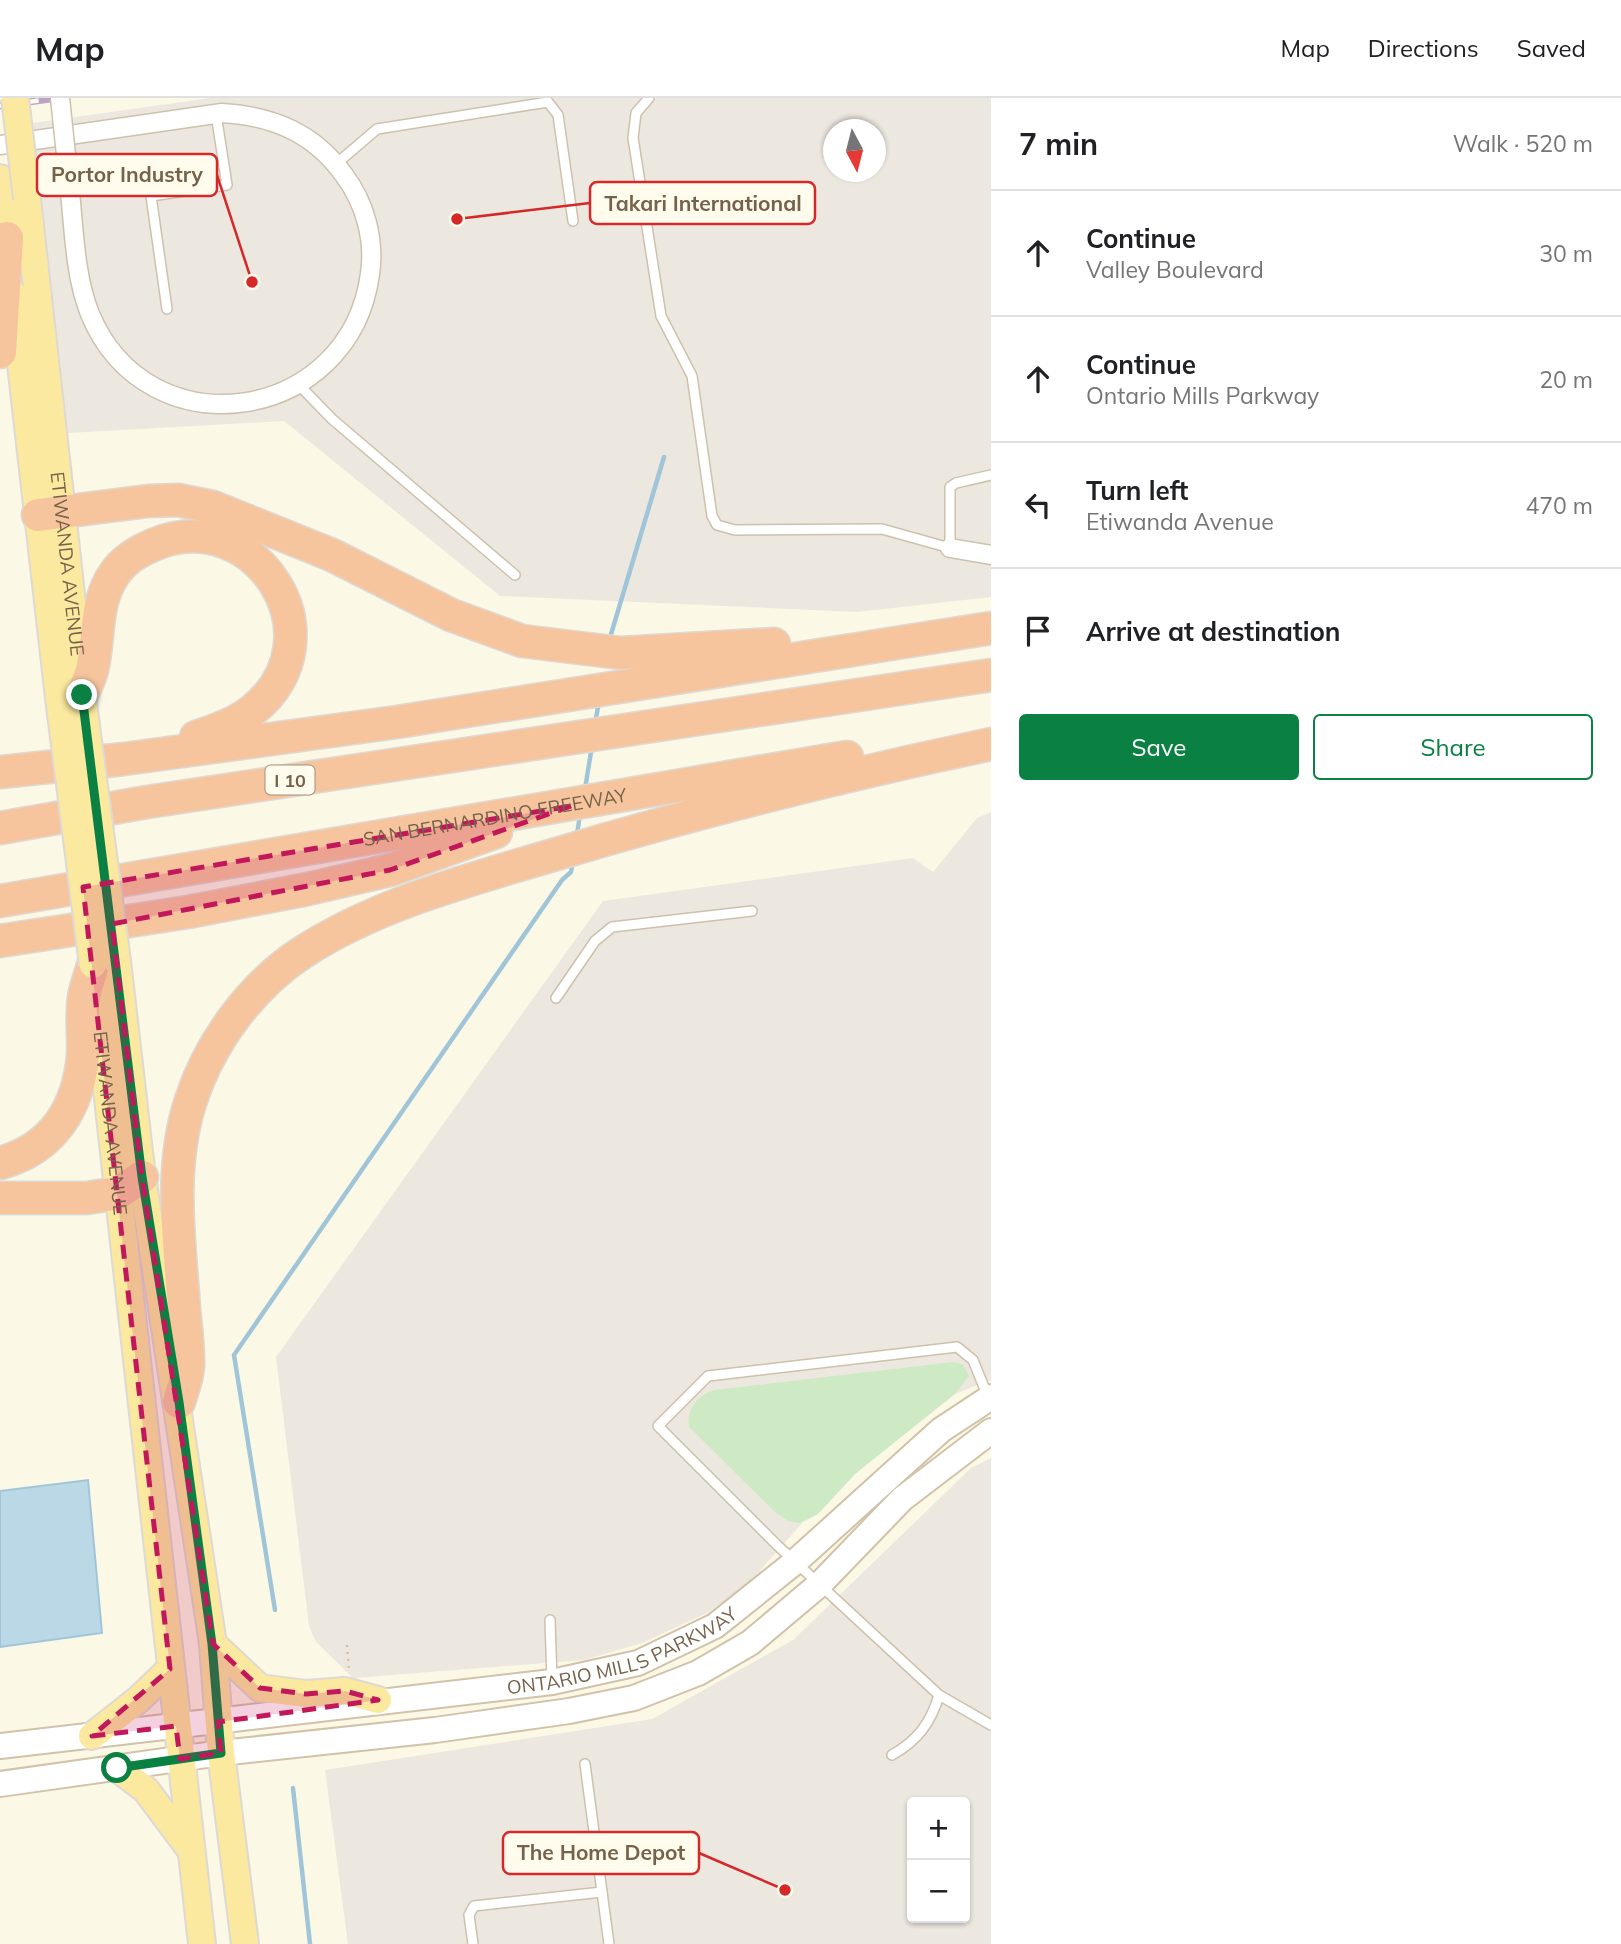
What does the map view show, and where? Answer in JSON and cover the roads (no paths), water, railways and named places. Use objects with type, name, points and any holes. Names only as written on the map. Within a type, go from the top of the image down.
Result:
[{"type":"highway","points":[[0,352],[7,239]]},
{"type":"highway","points":[[50,512],[178,500],[213,507],[332,555],[486,629],[522,641],[608,653],[813,642],[991,619]]},
{"type":"highway","points":[[70,696],[92,671],[100,607],[106,587],[125,562],[148,547],[186,537],[228,544],[251,556],[278,586],[290,617],[289,654],[274,688],[262,702],[226,727],[190,739],[115,753],[98,761]]},
{"type":"highway","points":[[0,772],[98,761],[601,691],[991,628]]},
{"type":"highway","name":"I 10","points":[[0,828],[147,802],[991,675]]},
{"type":"highway","name":"SAN BERNARDINO FREEWAY","points":[[0,901],[991,732]]},
{"type":"highway","points":[[179,1402],[188,1369],[177,1217],[179,1159],[191,1101],[218,1041],[242,1008],[270,978],[301,953],[340,931],[467,882],[667,821],[991,744]]},
{"type":"highway","points":[[0,943],[201,909],[390,870],[585,803]]},
{"type":"highway","points":[[0,1163],[41,1145],[56,1130],[70,1107],[80,1074],[84,997],[105,963]]},
{"type":"highway","points":[[0,1198],[87,1198],[130,1185]]},
{"type":"main road","name":"ETIWANDA AVENUE","points":[[15,98],[7,239],[50,512]]},
{"type":"main road","name":"ETIWANDA AVENUE","points":[[10,193],[130,1185],[170,1669],[202,1944]]},
{"type":"main road","name":"ETIWANDA AVENUE","points":[[130,1185],[179,1402],[212,1644],[221,1753],[244,1944]]},
{"type":"main road","name":"ONTARIO MILLS PARKWAY","points":[[0,1746],[219,1722],[378,1700],[552,1682],[638,1663],[697,1637],[745,1605],[918,1449],[990,1398]]},
{"type":"main road","name":"ONTARIO MILLS PARKWAY","points":[[0,1784],[221,1753],[435,1730],[581,1709],[650,1692],[698,1673],[750,1643],[820,1584],[902,1499],[991,1431]]},
{"type":"main road","points":[[212,1644],[260,1688],[306,1694],[345,1691],[378,1700]]},
{"type":"main road","points":[[92,1736],[139,1699],[170,1669]]},
{"type":"main road","points":[[435,1730],[454,1715],[542,1703],[552,1682]]},
{"type":"main road","points":[[117,1768],[146,1790],[191,1850]]},
{"type":"street","points":[[5,144],[216,114],[247,114],[299,132],[336,164],[354,188],[365,214],[372,262],[368,294],[357,324],[321,370],[274,397],[225,405],[182,398],[136,374],[115,354],[90,313],[80,270],[69,183],[60,98]]},
{"type":"street","points":[[950,548],[991,555]]},
{"type":"lane","points":[[649,98],[636,113],[633,138],[661,316],[692,376],[712,516],[717,525],[735,530],[881,529],[950,548],[950,487],[956,482],[991,475]]},
{"type":"lane","points":[[336,164],[377,129],[548,102],[558,115],[573,221]]},
{"type":"lane","points":[[167,309],[151,196],[227,185],[216,114]]},
{"type":"lane","points":[[299,385],[332,419],[515,575]]},
{"type":"lane","points":[[556,998],[595,941],[612,927],[752,911]]},
{"type":"lane","points":[[990,1398],[973,1360],[957,1347],[708,1376],[658,1426],[795,1562],[940,1695],[991,1725]]},
{"type":"lane","points":[[550,1620],[552,1682]]},
{"type":"lane","points":[[892,1755],[911,1744],[932,1717],[940,1695]]},
{"type":"lane","points":[[585,1764],[609,1944]]},
{"type":"lane","points":[[473,1944],[469,1915],[474,1906],[602,1892]]},
{"type":"water","points":[[88,1480],[102,1633],[0,1647],[0,1491]]},
{"type":"waterway","points":[[609,641],[664,457]]},
{"type":"waterway","points":[[595,724],[599,701]]},
{"type":"waterway","points":[[585,789],[592,746]]},
{"type":"waterway","points":[[577,834],[580,815]]},
{"type":"waterway","points":[[275,1610],[234,1355],[562,880],[571,872],[573,860]]},
{"type":"waterway","points":[[293,1788],[310,1944]]},
{"type":"railway","points":[[0,106],[57,98]]},
{"type":"place","name":"Takari International","points":[[457,219]]},
{"type":"place","name":"Portor Industry","points":[[252,282]]},
{"type":"place","name":"The Home Depot","points":[[785,1890]]}]
